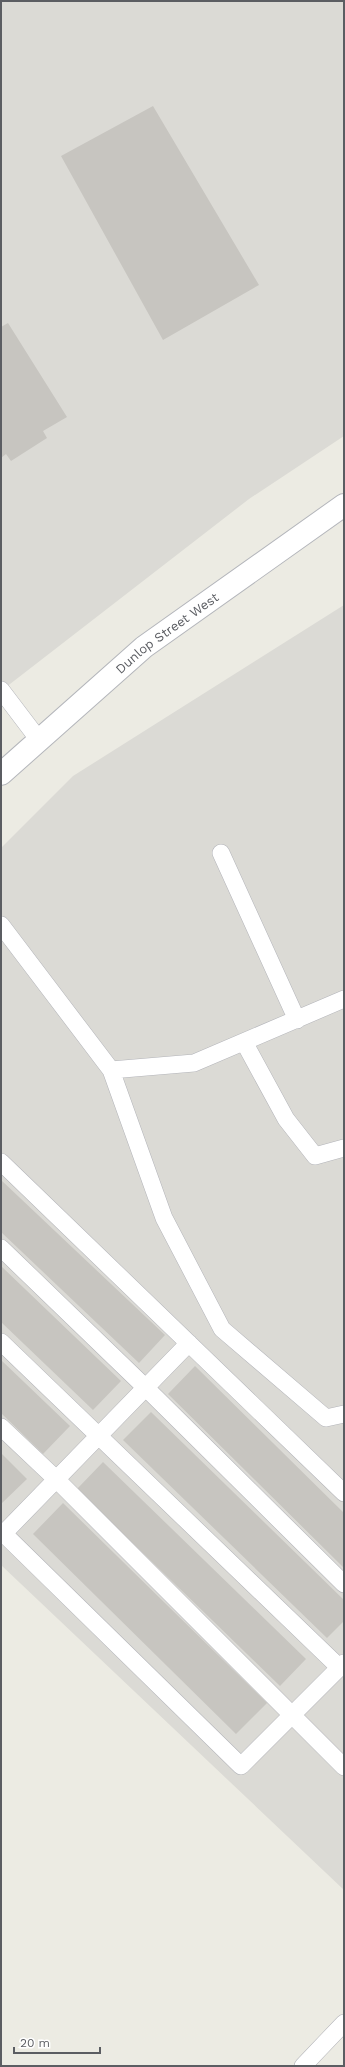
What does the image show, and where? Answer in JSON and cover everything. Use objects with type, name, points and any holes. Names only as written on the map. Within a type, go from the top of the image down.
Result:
[{"type":"main road","name":"Dunlop Street West","points":[[1,774],[144,647],[344,505]]},
{"type":"lane","points":[[1,690],[39,740]]},
{"type":"lane","points":[[221,853],[297,1020]]},
{"type":"lane","points":[[1,925],[112,1070],[164,1218],[222,1329],[326,1418],[344,1414]]},
{"type":"lane","points":[[112,1070],[194,1063],[344,999]]},
{"type":"lane","points":[[244,1042],[286,1119],[315,1156],[344,1148]]},
{"type":"lane","points":[[1,1162],[344,1493]]},
{"type":"lane","points":[[1,1248],[146,1388],[344,1584]]},
{"type":"lane","points":[[1,1342],[99,1435],[342,1665],[241,1766],[2,1532],[56,1479],[99,1435],[146,1388],[189,1343]]},
{"type":"lane","points":[[1,1427],[56,1479],[344,1767]]},
{"type":"lane","points":[[303,2066],[344,2023]]},
{"type":"shaded area","points":[[1,1],[344,1],[344,436],[249,499],[1,691]]},
{"type":"shaded area","points":[[344,605],[344,1890],[1,1565],[1,848],[73,776]]},
{"type":"building","points":[[153,106],[259,285],[163,340],[61,156]]},
{"type":"building","points":[[8,323],[67,417],[43,431],[47,438],[11,461],[6,454],[1,458],[1,327]]},
{"type":"building","points":[[1,1180],[165,1335],[139,1363],[1,1232]]},
{"type":"building","points":[[1,1266],[121,1381],[93,1410],[1,1322]]},
{"type":"building","points":[[1,1360],[70,1426],[43,1454],[1,1413]]},
{"type":"building","points":[[195,1366],[344,1513],[344,1568],[168,1394]]},
{"type":"building","points":[[151,1412],[344,1600],[344,1621],[327,1638],[123,1440]]},
{"type":"building","points":[[1,1453],[27,1479],[1,1504]]},
{"type":"building","points":[[103,1462],[306,1659],[280,1686],[77,1489]]},
{"type":"building","points":[[63,1503],[267,1703],[236,1734],[33,1534]]}]
